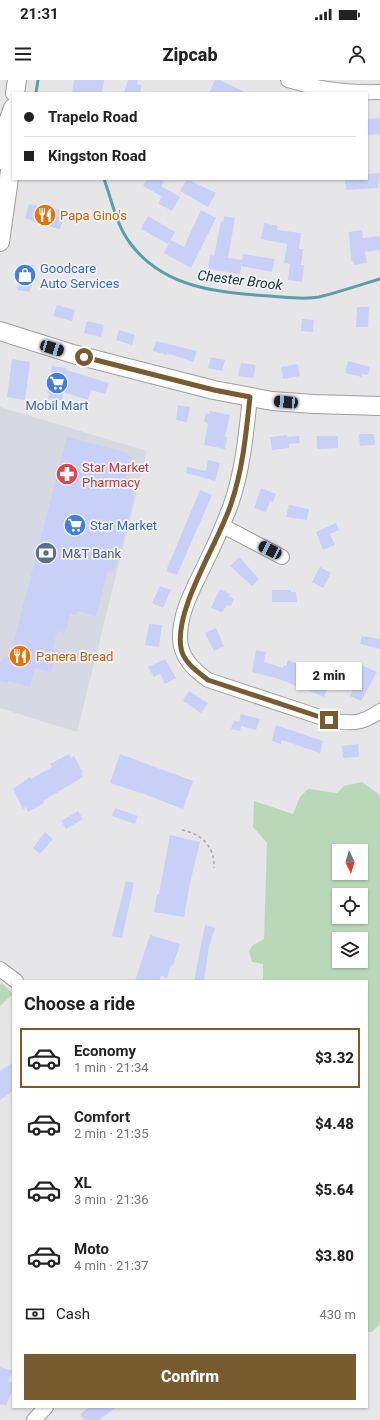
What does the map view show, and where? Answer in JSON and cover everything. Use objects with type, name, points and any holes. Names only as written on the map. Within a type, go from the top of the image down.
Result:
[{"type":"main road","points":[[15,92],[17,80]]},
{"type":"main road","points":[[0,160],[4,133],[12,111]]},
{"type":"main road","points":[[0,242],[12,157]]},
{"type":"main road","points":[[0,331],[72,354],[214,390],[272,401],[380,406]]},
{"type":"street","points":[[288,80],[306,85],[343,91],[380,92]]},
{"type":"street","points":[[250,397],[239,478],[222,526],[190,597],[182,620],[181,650],[194,670],[208,680],[329,720],[350,724],[363,721],[380,711]]},
{"type":"street","points":[[222,526],[282,556]]},
{"type":"street","points":[[0,968],[15,980]]},
{"type":"street","points":[[34,1420],[45,1408]]},
{"type":"path","points":[[182,830],[198,834],[202,838],[213,855],[214,868]]},
{"type":"shaded area","points":[[0,407],[147,451],[77,732],[0,708]]},
{"type":"green space","points":[[362,782],[380,795],[380,1324],[372,1332],[368,1332],[368,980],[263,980],[263,964],[252,962],[249,951],[253,945],[264,939],[267,843],[253,827],[254,801],[293,814],[300,797],[308,789],[337,793],[344,786]]},
{"type":"green space","points":[[2,983],[12,993],[12,995],[0,1006],[0,985]]},
{"type":"building","points":[[74,80],[104,80],[102,92],[72,92]]},
{"type":"building","points":[[128,80],[138,80],[137,84],[142,85],[140,92],[124,92]]},
{"type":"building","points":[[215,80],[220,80],[245,92],[209,92]]},
{"type":"building","points":[[380,118],[380,134],[368,135],[368,119]]},
{"type":"building","points":[[380,173],[378,188],[346,190],[345,180],[368,180],[368,174]]},
{"type":"building","points":[[146,180],[161,180],[164,182],[161,186],[180,197],[172,211],[159,204],[161,196],[143,186]]},
{"type":"building","points":[[186,180],[189,180],[216,193],[208,207],[180,191]]},
{"type":"building","name":"Papa Gino's","points":[[29,204],[44,207],[45,205],[65,212],[60,229],[25,218]]},
{"type":"building","points":[[201,210],[216,218],[191,268],[164,253],[171,240],[184,247]]},
{"type":"building","points":[[148,216],[175,232],[168,244],[141,229]]},
{"type":"building","points":[[224,216],[235,218],[228,258],[242,260],[240,274],[208,269],[210,255],[214,256],[221,221],[223,222]]},
{"type":"building","points":[[264,223],[278,226],[277,230],[301,233],[299,249],[303,249],[301,265],[304,265],[302,282],[288,280],[290,264],[284,263],[287,244],[261,239]]},
{"type":"building","points":[[362,230],[363,238],[380,236],[380,250],[365,252],[367,263],[354,265],[353,261],[351,261],[349,232]]},
{"type":"building","points":[[243,254],[275,259],[272,272],[241,266]]},
{"type":"building","name":"Goodcare Auto Services","points":[[20,264],[33,265],[30,292],[17,290]]},
{"type":"building","points":[[57,305],[75,310],[72,321],[53,316]]},
{"type":"building","points":[[357,307],[369,307],[368,327],[356,327]]},
{"type":"building","points":[[302,319],[314,320],[313,332],[301,331]]},
{"type":"building","points":[[87,321],[104,325],[101,337],[84,333]]},
{"type":"building","points":[[119,330],[135,335],[132,345],[116,340]]},
{"type":"building","points":[[156,341],[197,351],[193,362],[167,353],[167,355],[153,351]]},
{"type":"building","points":[[211,357],[225,360],[222,371],[208,368]]},
{"type":"building","points":[[12,359],[30,362],[25,400],[7,397]]},
{"type":"building","points":[[348,361],[370,367],[368,375],[362,374],[362,377],[345,373]]},
{"type":"building","points":[[241,363],[256,365],[253,378],[238,376]]},
{"type":"building","points":[[298,364],[300,376],[283,379],[281,367]]},
{"type":"building","points":[[52,366],[66,368],[66,370],[109,383],[105,394],[91,390],[88,400],[63,392],[62,401],[48,399],[49,393],[47,393]]},
{"type":"building","points":[[178,405],[190,407],[187,422],[176,420]]},
{"type":"building","points":[[210,411],[230,415],[225,437],[227,437],[225,449],[204,445],[208,424],[204,421],[206,413],[209,414]]},
{"type":"building","points":[[359,434],[374,434],[375,445],[360,446]]},
{"type":"building","points":[[287,435],[287,437],[299,436],[300,443],[289,444],[289,448],[272,450],[270,437]]},
{"type":"building","points":[[317,436],[338,436],[338,448],[317,449]]},
{"type":"building","points":[[67,437],[128,453],[127,456],[132,457],[126,478],[137,480],[131,509],[114,572],[108,571],[96,616],[77,611],[76,615],[70,614],[65,633],[57,631],[53,649],[57,650],[51,672],[35,668],[30,687],[8,681],[7,683],[0,681],[0,662],[2,662],[4,656],[10,657]]},
{"type":"building","points":[[208,460],[220,463],[215,481],[186,473],[187,467],[206,471]]},
{"type":"building","points":[[261,488],[276,494],[273,502],[270,501],[266,512],[254,508]]},
{"type":"building","points":[[200,490],[212,495],[177,575],[166,571]]},
{"type":"building","points":[[289,505],[309,509],[307,520],[286,517]]},
{"type":"building","points":[[336,523],[339,530],[330,534],[335,545],[323,550],[316,532]]},
{"type":"building","points":[[239,557],[259,579],[252,586],[230,566]]},
{"type":"building","points":[[320,567],[331,573],[323,588],[312,582]]},
{"type":"building","points":[[160,586],[171,590],[163,608],[152,603]]},
{"type":"building","points":[[220,589],[230,594],[229,596],[234,599],[231,606],[227,605],[222,612],[211,608]]},
{"type":"building","points":[[272,590],[291,590],[291,592],[296,592],[297,602],[272,602]]},
{"type":"building","points":[[149,624],[162,625],[159,647],[145,645]]},
{"type":"building","points":[[216,628],[224,646],[214,651],[205,633]]},
{"type":"building","points":[[362,636],[380,639],[380,649],[360,644]]},
{"type":"building","points":[[256,650],[266,652],[264,662],[283,668],[284,665],[286,666],[288,660],[298,664],[296,669],[303,671],[301,676],[329,685],[324,697],[279,679],[252,672]]},
{"type":"building","points":[[165,659],[176,678],[165,684],[160,674],[154,677],[148,667]]},
{"type":"building","points":[[359,664],[377,672],[361,701],[350,696],[357,680],[353,679]]},
{"type":"building","points":[[189,691],[208,703],[201,713],[183,701]]},
{"type":"building","points":[[241,714],[260,719],[256,730],[241,726],[240,731],[231,729],[234,720],[239,722]]},
{"type":"building","points":[[276,725],[323,741],[320,753],[282,740],[281,744],[272,741]]},
{"type":"building","points":[[358,744],[359,757],[343,758],[342,746]]},
{"type":"building","points":[[69,754],[71,758],[74,756],[83,772],[81,773],[83,777],[43,801],[44,803],[28,812],[26,807],[23,809],[13,789],[30,777],[31,779],[52,767],[50,764]]},
{"type":"building","points":[[120,754],[193,781],[183,809],[110,783]]},
{"type":"building","points":[[115,808],[138,816],[135,824],[112,816]]},
{"type":"building","points":[[78,811],[83,819],[66,829],[61,821]]},
{"type":"building","points":[[45,832],[53,839],[40,854],[33,848]]},
{"type":"building","points":[[170,835],[200,842],[190,883],[184,917],[154,912],[157,894],[159,894]]},
{"type":"building","points":[[126,881],[134,883],[122,938],[112,936]]},
{"type":"building","points":[[205,925],[215,928],[209,947],[204,980],[194,980]]},
{"type":"building","points":[[150,935],[180,944],[173,966],[171,965],[167,978],[161,976],[159,980],[135,980]]},
{"type":"building","points":[[12,1063],[12,1092],[0,1100],[0,1071]]},
{"type":"building","points":[[0,1367],[12,1371],[8,1381],[12,1383],[12,1391],[6,1406],[0,1404]]},
{"type":"building","points":[[89,1408],[116,1408],[99,1420],[85,1420],[80,1414]]},
{"type":"waterway","name":"Chester Brook","points":[[36,92],[38,80]]},
{"type":"waterway","name":"Chester Brook","points":[[104,180],[125,236],[143,258],[159,270],[175,279],[212,290],[294,298],[319,297],[380,279]]},
{"type":"place","name":"Papa Gino's","points":[[45,215]]},
{"type":"place","name":"Goodcare Auto Services","points":[[25,275]]},
{"type":"place","name":"Mobil Mart","points":[[57,383]]},
{"type":"place","name":"Star Market Pharmacy","points":[[67,474]]},
{"type":"place","name":"Star Market","points":[[75,525]]},
{"type":"place","name":"M&T Bank","points":[[46,553]]},
{"type":"place","name":"Panera Bread","points":[[20,656]]},
{"type":"route","points":[[84,357],[147,374],[250,397],[239,478],[220,534],[190,597],[182,620],[180,638],[181,650],[194,670],[208,680],[329,720]]}]
